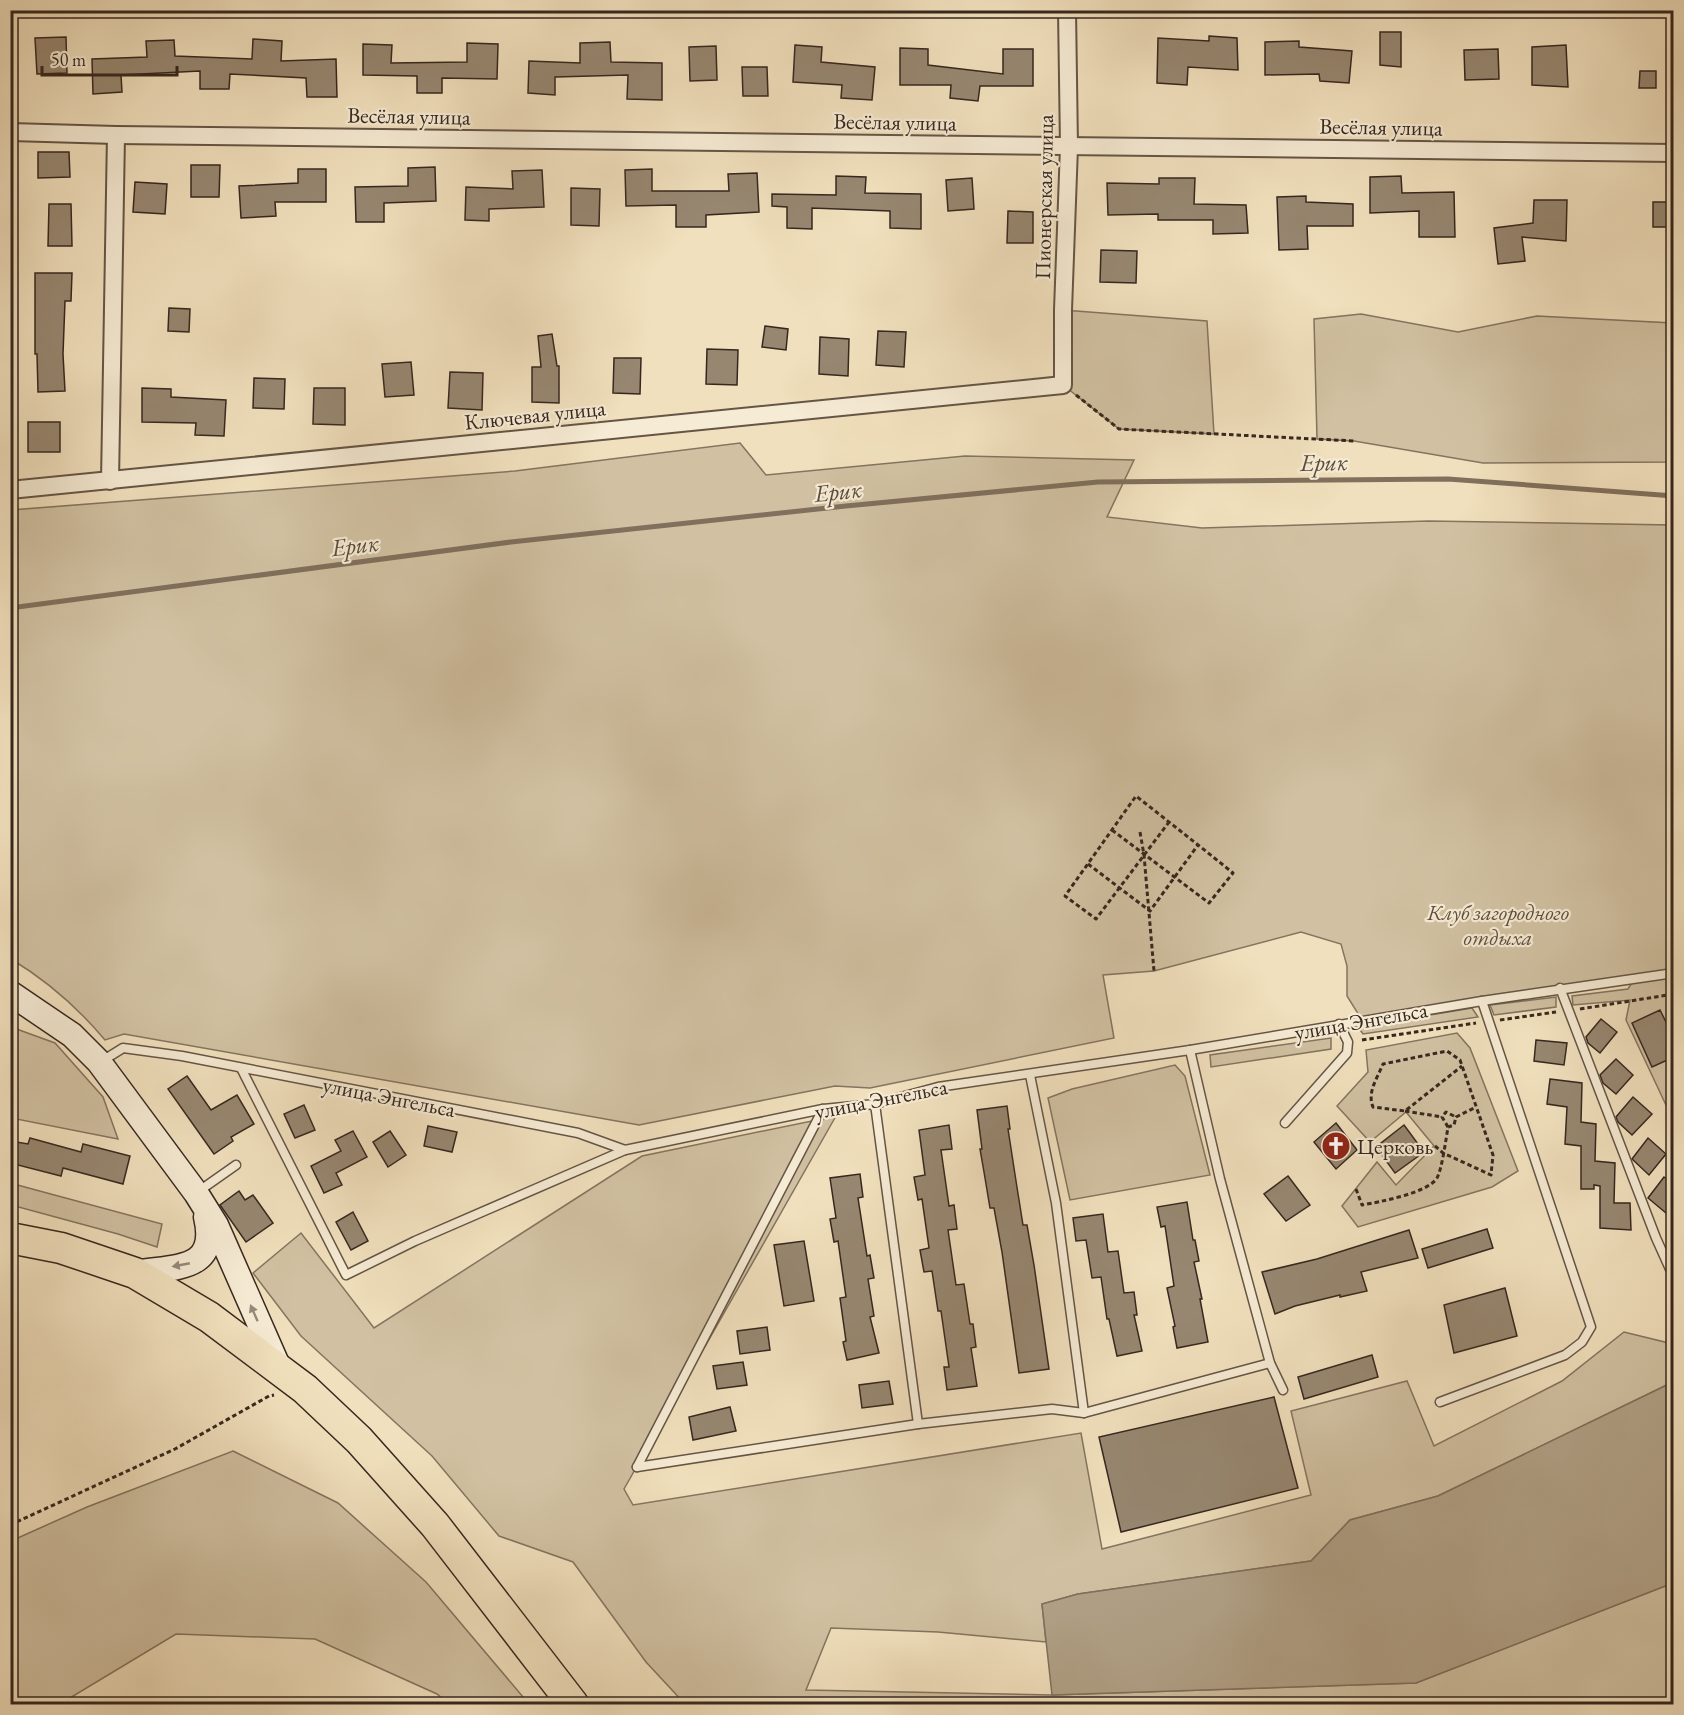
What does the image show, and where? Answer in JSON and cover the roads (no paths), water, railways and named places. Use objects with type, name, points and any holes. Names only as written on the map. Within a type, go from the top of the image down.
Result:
[{"type":"highway","points":[[10,1238],[61,1248],[135,1272],[209,1317],[278,1366],[359,1440],[435,1525],[573,1704]]},
{"type":"street","name":"Пионерская улица","points":[[1063,384],[1063,310],[1069,147],[1067,10]]},
{"type":"street","name":"Весёлая улица","points":[[10,132],[1674,153]]},
{"type":"street","points":[[110,481],[116,135]]},
{"type":"street","name":"Ключевая улица","points":[[10,490],[1063,384]]},
{"type":"street","points":[[10,993],[72,1035],[99,1062],[199,1198],[216,1225],[278,1366]]},
{"type":"street","points":[[135,1272],[189,1264],[200,1259],[208,1247],[208,1227],[199,1198]]},
{"type":"lane","name":"улица Энгельса","points":[[99,1062],[123,1048],[182,1056],[578,1133],[625,1150],[824,1109],[875,1104],[938,1087],[1190,1050],[1560,988],[1674,973]]},
{"type":"lane","points":[[1560,988],[1670,1269]]},
{"type":"lane","points":[[1440,1402],[1565,1354],[1582,1342],[1591,1327],[1482,1001]]},
{"type":"lane","points":[[1286,1123],[1347,1053],[1347,1042],[1339,1024]]},
{"type":"lane","points":[[1190,1050],[1220,1179],[1270,1363],[1283,1390]]},
{"type":"lane","points":[[241,1068],[346,1275],[415,1241],[625,1150]]},
{"type":"lane","points":[[1030,1075],[1056,1203],[1084,1413]]},
{"type":"lane","points":[[875,1104],[918,1424]]},
{"type":"lane","points":[[824,1109],[637,1467],[918,1424],[1052,1409],[1084,1413],[1270,1363]]},
{"type":"lane","points":[[199,1198],[236,1165]]},
{"type":"waterway","name":"Ерик","points":[[10,608],[511,542],[1098,482],[1448,479],[1674,496]]},
{"type":"place","name":"Церковь","points":[[1336,1146]]},
{"type":"park label","name":"Клуб загородного отдыха","points":[[1498,924]]}]
